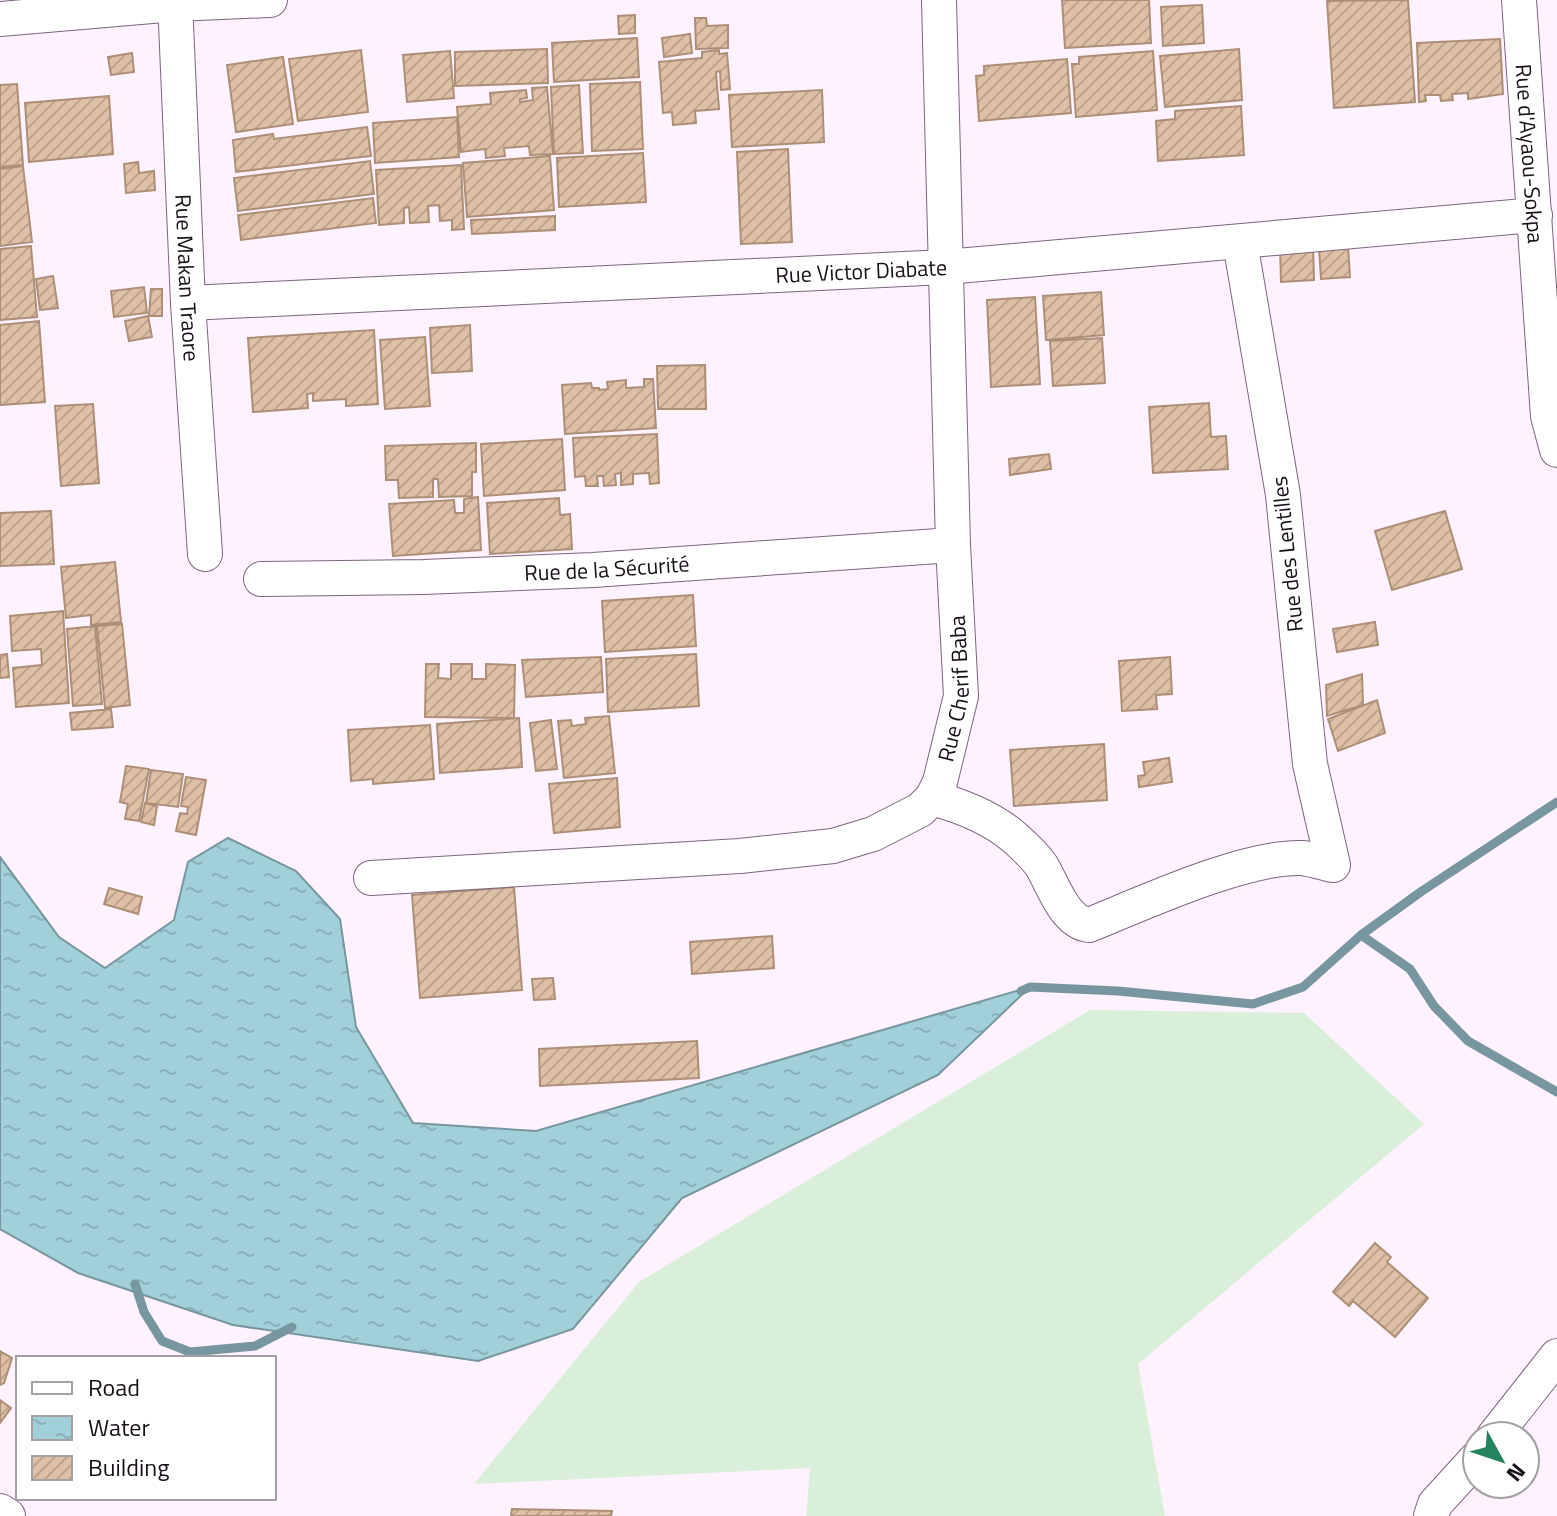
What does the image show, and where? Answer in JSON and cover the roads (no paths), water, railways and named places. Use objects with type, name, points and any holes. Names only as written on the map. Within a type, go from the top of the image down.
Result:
[{"type":"street","points":[[0,19],[175,2],[270,0]]},
{"type":"street","name":"Rue Cherif Baba","points":[[932,798],[940,782],[961,696],[953,545],[939,0]]},
{"type":"street","name":"Rue d'Ayaou-Sokpa","points":[[1519,0],[1548,416],[1557,450]]},
{"type":"street","name":"Rue Makan Traore","points":[[175,2],[188,303],[205,554]]},
{"type":"street","name":"Rue Victor Diabate","points":[[188,303],[946,267],[1535,215]]},
{"type":"street","name":"Rue des Lentilles","points":[[932,798],[984,816],[1014,836],[1039,862],[1071,917],[1080,924],[1089,925],[1258,864],[1303,858],[1333,865],[1310,764],[1283,495],[1240,242]]},
{"type":"street","name":"Rue de la Sécurité","points":[[261,579],[424,577],[593,570],[953,545]]},
{"type":"street","points":[[371,878],[740,856],[833,846],[873,834],[920,810],[932,798]]},
{"type":"street","points":[[1507,1420],[1557,1356]]},
{"type":"street","points":[[1431,1516],[1435,1504],[1461,1476]]},
{"type":"street","points":[[0,1511],[8,1516]]},
{"type":"water","points":[[228,838],[296,871],[340,919],[356,1027],[413,1123],[536,1131],[1030,987],[938,1075],[682,1198],[573,1329],[478,1361],[233,1325],[78,1273],[0,1229],[0,857],[59,937],[105,968],[174,920],[188,862]]},
{"type":"waterway","points":[[1021,991],[1030,987],[1118,991],[1253,1004],[1303,987],[1361,935],[1557,802]]},
{"type":"waterway","points":[[1361,935],[1410,969],[1434,1006],[1468,1041],[1557,1092]]},
{"type":"waterway","points":[[135,1284],[144,1312],[162,1341],[190,1352],[255,1346],[292,1327]]}]
